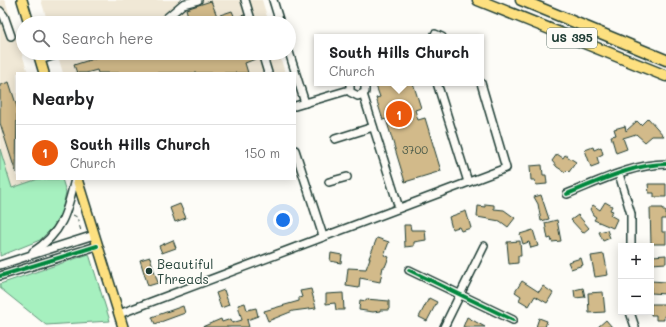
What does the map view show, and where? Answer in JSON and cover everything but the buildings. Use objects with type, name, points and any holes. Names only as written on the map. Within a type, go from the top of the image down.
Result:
[{"type":"highway","name":"US 395","points":[[478,0],[666,76]]},
{"type":"highway","name":"US 395","points":[[521,0],[666,60]]},
{"type":"main road","points":[[22,0],[27,16]]},
{"type":"main road","points":[[40,60],[44,72]]},
{"type":"main road","points":[[76,180],[124,327]]},
{"type":"street","points":[[169,16],[183,4],[198,0]]},
{"type":"street","points":[[245,0],[250,16]]},
{"type":"street","points":[[273,0],[278,16]]},
{"type":"street","points":[[0,11],[4,16],[12,36]]},
{"type":"street","points":[[264,60],[268,72]]},
{"type":"street","points":[[292,60],[295,72]]},
{"type":"street","points":[[296,74],[305,103]]},
{"type":"street","points":[[296,106],[350,86],[355,96],[363,94],[366,90],[365,86]]},
{"type":"street","points":[[438,86],[468,182]]},
{"type":"street","points":[[119,314],[506,168],[482,86]]},
{"type":"street","points":[[363,94],[399,208]]},
{"type":"street","points":[[335,139],[373,127]]},
{"type":"street","points":[[296,153],[323,236]]},
{"type":"street","points":[[567,194],[619,174],[648,165],[666,164]]},
{"type":"street","points":[[619,174],[631,214],[632,243]]},
{"type":"street","points":[[329,182],[347,177]]},
{"type":"street","points":[[26,257],[49,240],[59,229],[68,210],[76,180]]},
{"type":"street","points":[[0,265],[94,235]]},
{"type":"street","points":[[0,276],[97,246]]},
{"type":"street","points":[[444,327],[484,246]]},
{"type":"street","points":[[409,270],[512,320]]},
{"type":"street","points":[[631,315],[635,327]]},
{"type":"path","points":[[69,213],[77,217],[81,235]]},
{"type":"shaded area","points":[[0,0],[5,0],[16,35],[16,60],[24,60],[28,72],[16,72],[16,180],[35,180],[12,188],[0,149]]},
{"type":"shaded area","points":[[41,0],[262,0],[267,16],[46,16]]},
{"type":"shaded area","points":[[59,60],[281,60],[285,72],[63,72]]},
{"type":"green space","points":[[0,149],[12,188],[35,180],[62,180],[66,192],[62,211],[55,225],[40,240],[0,256]]},
{"type":"green space","points":[[89,254],[110,321],[46,325],[0,288],[0,284]]},
{"type":"cycle path","points":[[567,194],[628,170],[666,164]]},
{"type":"cycle path","points":[[0,276],[97,246]]},
{"type":"cycle path","points":[[409,270],[513,320]]},
{"type":"place","name":"South Hills Church","points":[[399,114]]},
{"type":"place","name":"Beautiful Threads","points":[[149,271]]}]
